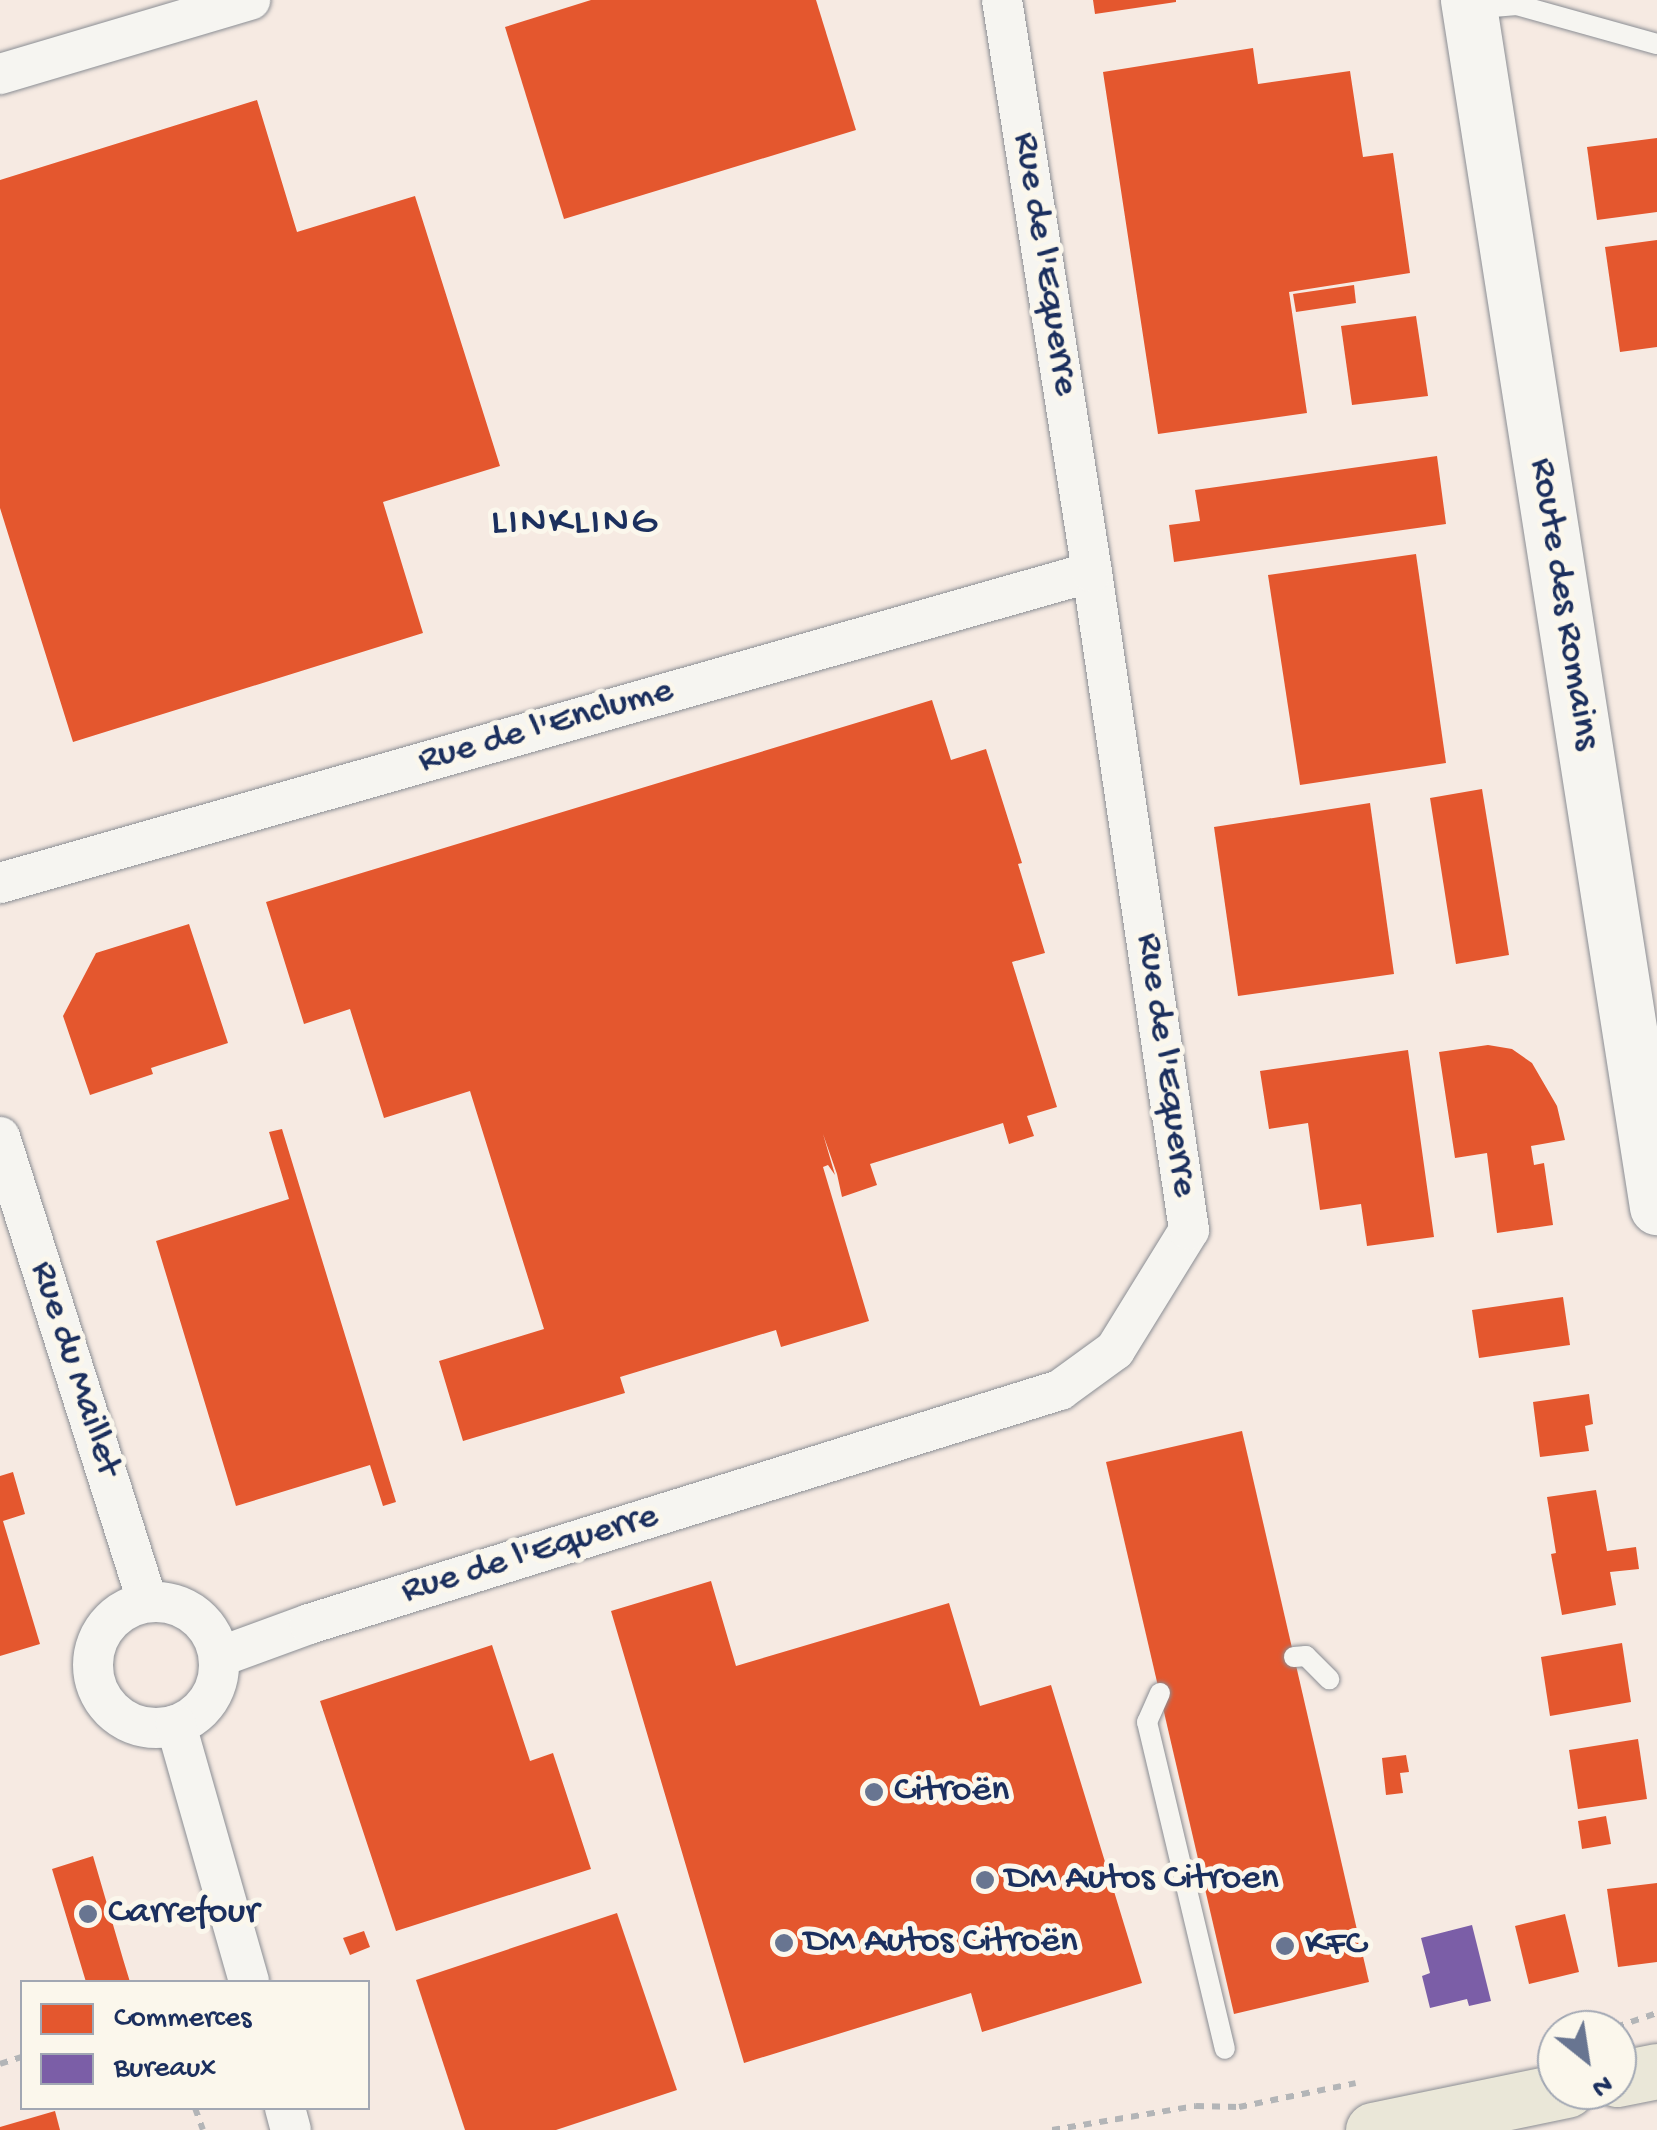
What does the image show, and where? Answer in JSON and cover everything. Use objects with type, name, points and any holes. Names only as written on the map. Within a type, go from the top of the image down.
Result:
[{"type":"main road","points":[[1372,2105],[1537,2092]]},
{"type":"street","points":[[0,74],[250,0]]},
{"type":"street","name":"Rue de l'Equerre","points":[[219,1657],[328,1618],[1060,1390],[1115,1350],[1188,1230],[1092,572],[1002,0]]},
{"type":"street","name":"Route des Romains","points":[[1469,4],[1657,1207]]},
{"type":"street","name":"Rue de l'Enclume","points":[[0,883],[1092,572]]},
{"type":"street","name":"Rue du Maillet","points":[[0,1136],[147,1602]]},
{"type":"street","points":[[147,1602],[186,1608],[208,1629],[219,1657],[218,1679],[210,1699],[195,1715],[176,1725],[158,1728],[123,1719],[109,1708],[94,1680],[96,1645],[103,1629],[130,1607],[147,1602]]},
{"type":"street","points":[[176,1725],[248,1980]]},
{"type":"lane","points":[[1469,4],[1517,6],[1657,44]]},
{"type":"lane","points":[[1294,1657],[1306,1656],[1328,1679]]},
{"type":"lane","points":[[1160,1693],[1148,1722],[1225,2048]]},
{"type":"path","points":[[1052,2130],[1196,2106],[1372,2105]]},
{"type":"shaded area","points":[[0,0],[1657,0],[1657,2130],[0,2130]]},
{"type":"building: Commerces","points":[[591,0],[816,0],[856,130],[564,219],[505,27]]},
{"type":"building: Commerces","points":[[1093,0],[1176,0],[1176,2],[1095,14]]},
{"type":"building: Commerces","points":[[1253,48],[1258,84],[1350,71],[1363,157],[1393,153],[1410,273],[1289,292],[1307,413],[1158,434],[1103,72]]},
{"type":"building: Commerces","points":[[257,100],[297,232],[415,196],[500,466],[383,502],[423,633],[73,742],[0,508],[0,180]]},
{"type":"building: Commerces","points":[[1657,138],[1657,212],[1597,220],[1587,147]]},
{"type":"building: Commerces","points":[[1657,240],[1657,347],[1620,352],[1605,247]]},
{"type":"building: Commerces","points":[[1354,285],[1356,303],[1296,312],[1293,294]]},
{"type":"building: Commerces","points":[[1416,316],[1428,396],[1352,405],[1341,326]]},
{"type":"building: Commerces","points":[[1437,456],[1446,524],[1174,562],[1169,525],[1200,521],[1195,490]]},
{"type":"building: Commerces","points":[[1416,554],[1446,763],[1300,785],[1268,575]]},
{"type":"building: Commerces","points":[[932,700],[951,760],[986,749],[1022,863],[1018,864],[1045,953],[1012,962],[1057,1107],[1027,1116],[1034,1136],[1009,1144],[1003,1123],[870,1164],[877,1185],[842,1197],[823,1134],[835,1175],[828,1165],[823,1167],[869,1321],[781,1347],[776,1330],[620,1377],[625,1393],[463,1441],[439,1361],[544,1329],[470,1091],[384,1118],[350,1009],[304,1024],[266,902]]},
{"type":"building: Commerces","points":[[1482,789],[1509,955],[1456,964],[1430,798]]},
{"type":"building: Commerces","points":[[1370,803],[1394,974],[1238,996],[1214,827]]},
{"type":"building: Commerces","points":[[189,924],[228,1043],[151,1068],[153,1074],[90,1095],[63,1016],[96,953]]},
{"type":"building: Commerces","points":[[1488,1045],[1512,1049],[1532,1063],[1557,1106],[1565,1140],[1531,1146],[1534,1165],[1544,1163],[1553,1225],[1497,1233],[1487,1153],[1455,1158],[1439,1052]]},
{"type":"building: Commerces","points":[[1408,1050],[1434,1237],[1367,1246],[1361,1204],[1320,1210],[1308,1123],[1269,1129],[1260,1071]]},
{"type":"building: Commerces","points":[[282,1129],[396,1502],[383,1506],[370,1465],[236,1506],[156,1241],[289,1199],[269,1132]]},
{"type":"building: Commerces","points":[[1563,1297],[1570,1345],[1479,1358],[1472,1310]]},
{"type":"building: Commerces","points":[[1589,1394],[1593,1424],[1585,1426],[1589,1451],[1540,1457],[1533,1402]]},
{"type":"building: Commerces","points":[[1242,1431],[1369,1982],[1234,2014],[1106,1462]]},
{"type":"building: Commerces","points":[[13,1472],[25,1514],[3,1521],[40,1644],[0,1656],[0,1476]]},
{"type":"building: Commerces","points":[[1596,1490],[1607,1551],[1636,1547],[1639,1569],[1610,1572],[1616,1605],[1562,1615],[1551,1554],[1556,1553],[1547,1497]]},
{"type":"building: Commerces","name":"Citroën","points":[[711,1581],[736,1666],[949,1603],[980,1706],[1051,1685],[1142,1983],[982,2032],[971,1993],[744,2063],[611,1611]]},
{"type":"building: Commerces","points":[[1622,1643],[1631,1702],[1550,1716],[1541,1657]]},
{"type":"building: Commerces","points":[[492,1645],[530,1761],[553,1753],[591,1869],[396,1931],[320,1701]]},
{"type":"building: Commerces","points":[[1638,1739],[1647,1799],[1578,1809],[1569,1750]]},
{"type":"building: Commerces","points":[[1406,1755],[1409,1772],[1400,1773],[1403,1793],[1386,1795],[1382,1758]]},
{"type":"building: Commerces","points":[[1606,1816],[1611,1844],[1582,1849],[1578,1821]]},
{"type":"building: Commerces","name":"Carrefour","points":[[93,1856],[129,1980],[85,1980],[52,1869]]},
{"type":"building: Commerces","points":[[1657,1883],[1657,1962],[1618,1967],[1607,1889]]},
{"type":"building: Commerces","points":[[617,1913],[677,2090],[556,2130],[465,2130],[416,1980]]},
{"type":"building: Commerces","points":[[1565,1914],[1579,1972],[1529,1984],[1515,1926]]},
{"type":"building: Commerces","points":[[364,1931],[370,1947],[350,1955],[343,1938]]},
{"type":"building: Commerces","points":[[55,2111],[60,2130],[0,2130],[0,2127]]},
{"type":"building: Bureaux","points":[[1472,1925],[1491,2001],[1469,2006],[1467,1999],[1430,2008],[1422,1976],[1430,1973],[1421,1938]]},
{"type":"place","name":"Citroën","points":[[874,1792]]},
{"type":"place","name":"DM Autos Citroen","points":[[985,1880]]},
{"type":"place","name":"Carrefour","points":[[88,1914]]},
{"type":"place","name":"DM Autos Citroën","points":[[784,1943]]},
{"type":"place","name":"KFC","points":[[1285,1946]]},
{"type":"district","name":"LINKLING","points":[[575,524]]}]
